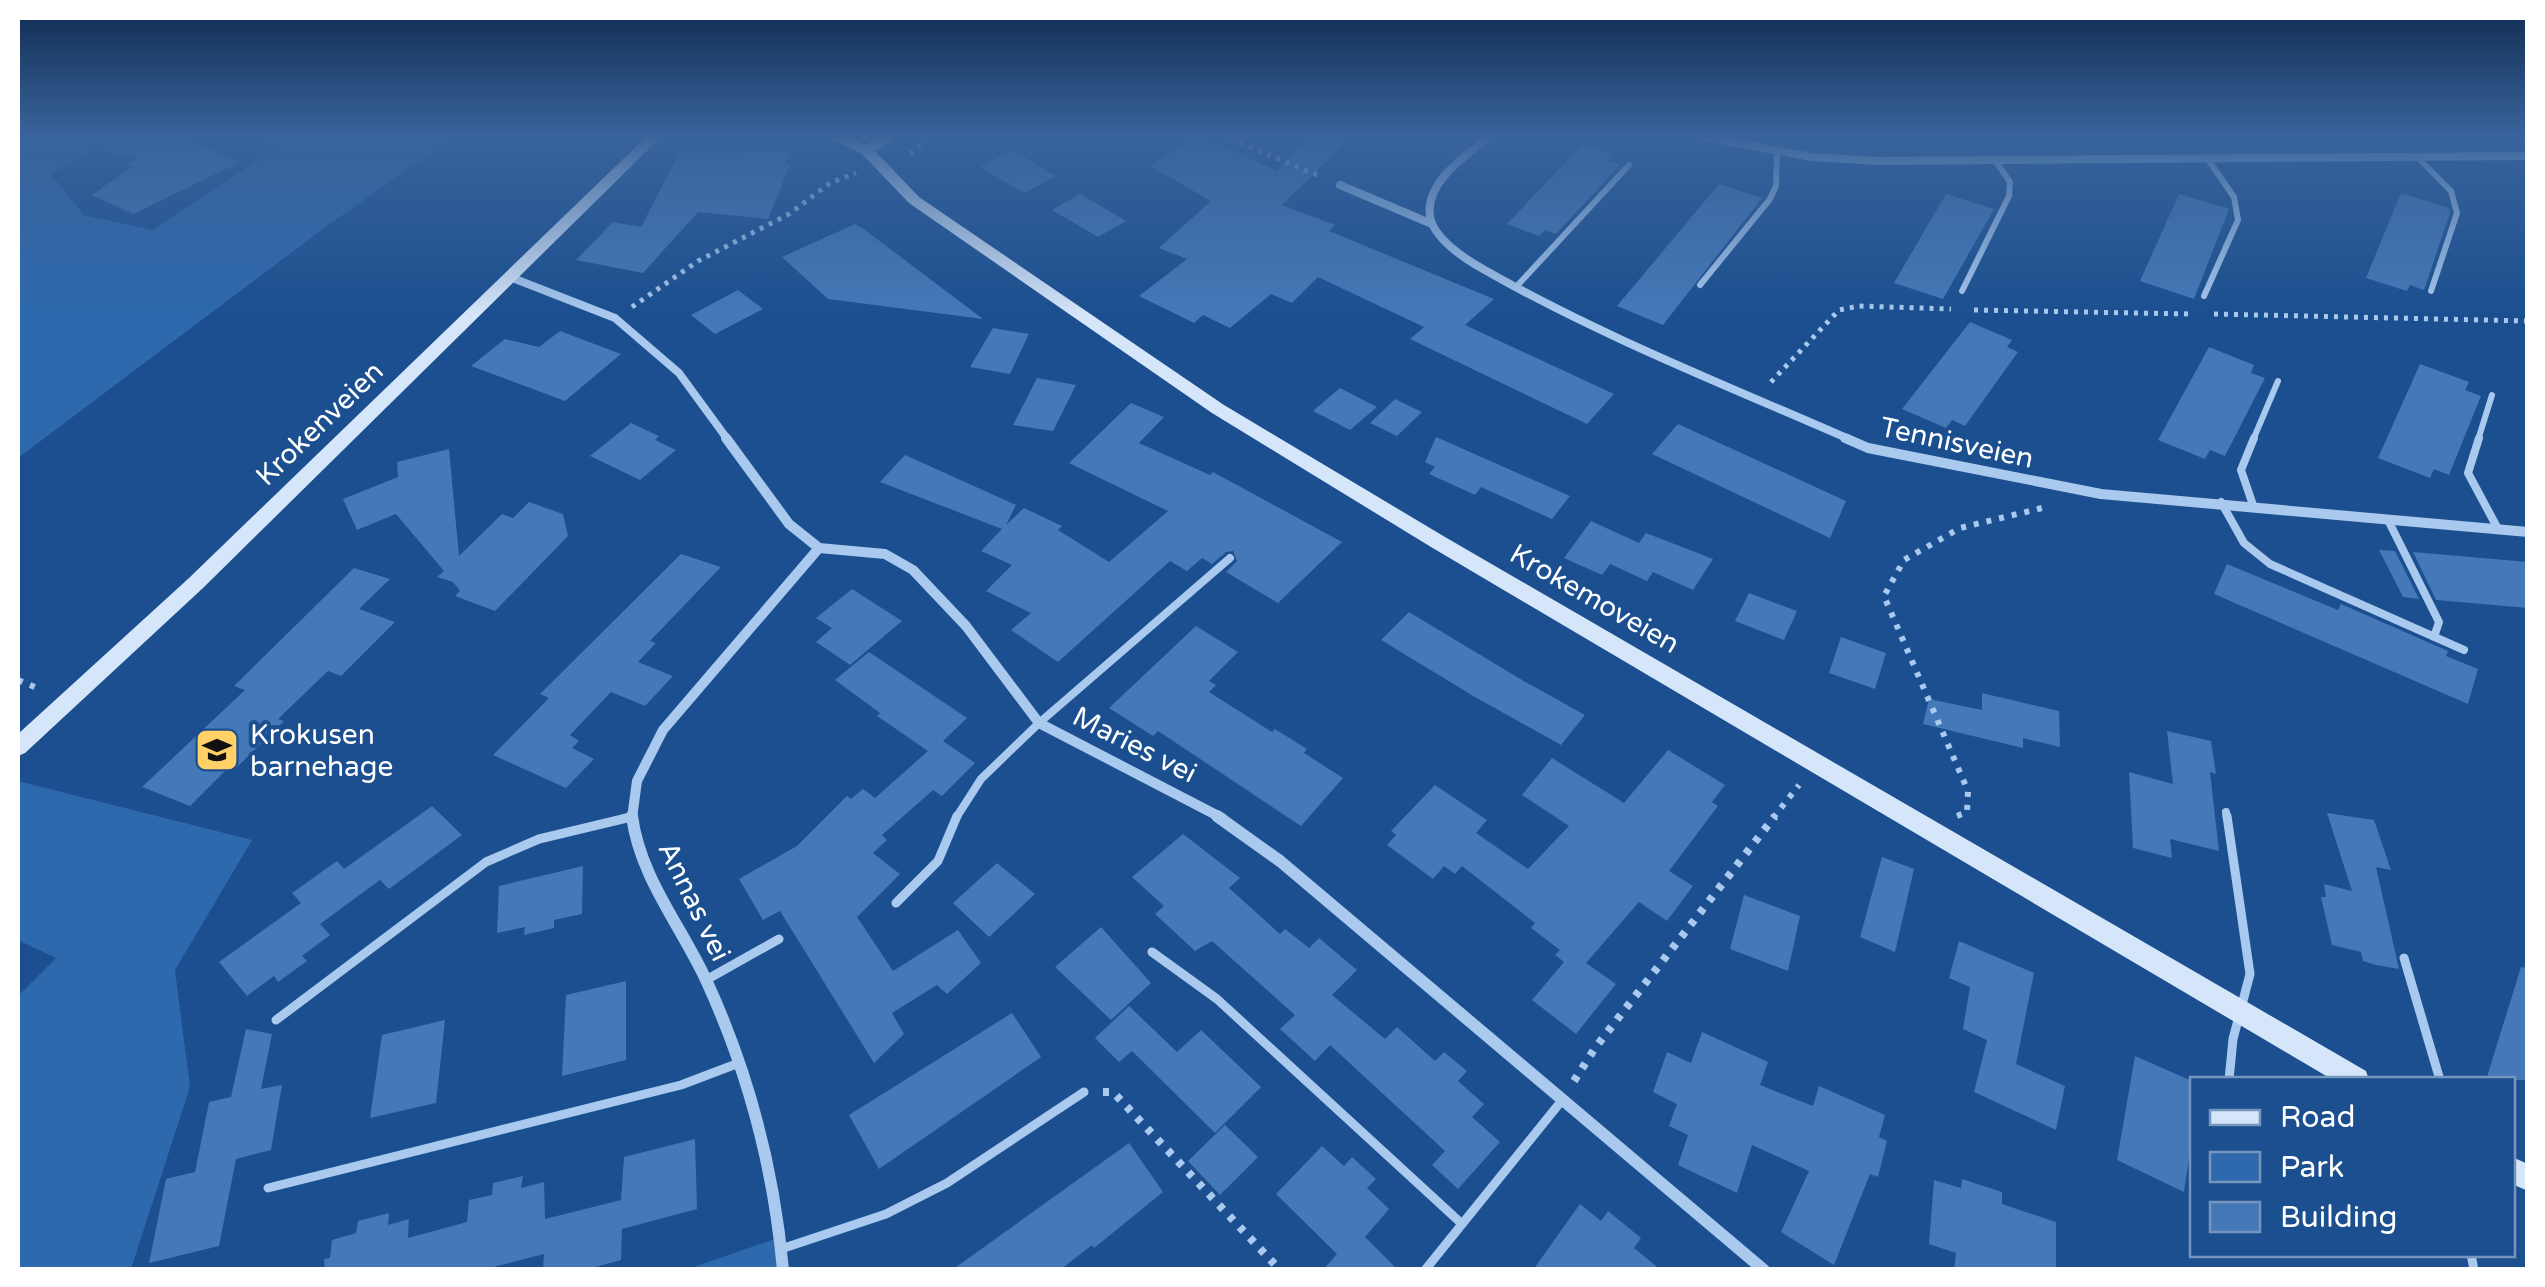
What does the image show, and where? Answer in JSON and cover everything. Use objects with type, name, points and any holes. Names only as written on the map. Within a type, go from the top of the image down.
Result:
[{"type":"main road","name":"Krokenveien","points":[[18,748],[196,583],[594,195]]},
{"type":"main road","name":"Krokemoveien","points":[[909,195],[1204,400],[1438,542],[2351,1077]]},
{"type":"street","name":"Tennisveien","points":[[1364,195],[1432,224],[1452,247],[1516,287],[1754,401],[1868,448],[2101,494],[2528,532]]},
{"type":"street","points":[[1432,195],[1429,212],[1432,224]]},
{"type":"street","points":[[510,277],[615,318],[679,373],[789,524],[819,548]]},
{"type":"street","name":"Maries vei","points":[[819,548],[885,554],[912,570],[966,626],[1039,723],[1164,785],[1221,818],[1280,861],[1764,1270]]},
{"type":"street","name":"Annas vei","points":[[782,1270],[782,1249],[762,1134],[739,1063],[706,980],[641,854],[631,818],[644,760],[663,730],[780,599],[819,548]]},
{"type":"lane","points":[[1516,287],[1601,195]]},
{"type":"lane","points":[[1700,285],[1771,195]]},
{"type":"lane","points":[[1962,290],[2009,195]]},
{"type":"lane","points":[[2204,296],[2238,220],[2233,195]]},
{"type":"lane","points":[[2431,292],[2457,213],[2452,195]]},
{"type":"lane","points":[[2253,505],[2241,470],[2278,381]]},
{"type":"lane","points":[[2492,395],[2468,473],[2498,529]]},
{"type":"lane","points":[[2221,502],[2235,535],[2254,555],[2282,571],[2464,650]]},
{"type":"lane","points":[[2387,519],[2439,622],[2434,637]]},
{"type":"lane","points":[[896,903],[938,861],[962,803],[1039,723],[1230,558]]},
{"type":"lane","points":[[2226,812],[2250,974],[2230,1077]]},
{"type":"lane","points":[[276,1020],[486,862],[545,836],[631,818]]},
{"type":"lane","points":[[706,980],[779,940]]},
{"type":"lane","points":[[1152,952],[1218,998],[1461,1223]]},
{"type":"lane","points":[[2404,958],[2439,1077]]},
{"type":"lane","points":[[268,1188],[680,1086],[739,1063]]},
{"type":"lane","points":[[782,1249],[886,1214],[932,1191],[1017,1141],[1084,1092]]},
{"type":"lane","points":[[1425,1270],[1563,1099]]},
{"type":"path","points":[[615,318],[698,261],[789,214],[814,195]]},
{"type":"path","points":[[1754,401],[1839,310],[1859,306],[1954,309]]},
{"type":"path","points":[[1974,310],[2528,322]]},
{"type":"path","points":[[1930,829],[1967,812],[1968,791],[1884,596],[1904,560],[1960,528],[2048,507]]},
{"type":"path","points":[[1563,1099],[1595,1048],[1816,762]]},
{"type":"path","points":[[1084,1092],[1113,1092],[1280,1270]]},
{"type":"green space","points":[[18,195],[68,195],[84,215],[153,230],[205,195],[371,195],[331,223],[18,458]]},
{"type":"green space","points":[[18,781],[252,840],[175,970],[190,1087],[131,1269],[18,1269],[18,996],[56,958],[18,940]]},
{"type":"green space","points":[[781,1237],[783,1269],[685,1270]]},
{"type":"building","points":[[92,195],[172,195],[133,214]]},
{"type":"building","points":[[657,195],[778,195],[768,219],[698,212],[643,273],[576,260],[613,222],[641,227]]},
{"type":"building","points":[[1082,195],[1126,221],[1098,237],[1052,210]]},
{"type":"building","points":[[1201,195],[1292,195],[1282,205],[1335,225],[1329,231],[1494,299],[1465,325],[1614,394],[1587,424],[1410,339],[1424,327],[1318,277],[1292,303],[1271,294],[1230,328],[1203,315],[1194,323],[1139,296],[1187,259],[1159,248],[1211,201]]},
{"type":"building","points":[[1534,195],[1592,195],[1556,234],[1545,230],[1539,236],[1507,224]]},
{"type":"building","points":[[1710,195],[1762,198],[1663,325],[1617,306]]},
{"type":"building","points":[[1945,195],[1994,209],[1943,299],[1894,283]]},
{"type":"building","points":[[2179,195],[2229,209],[2194,299],[2140,281]]},
{"type":"building","points":[[2400,195],[2449,208],[2424,290],[2410,285],[2407,291],[2366,278]]},
{"type":"building","points":[[855,224],[983,319],[828,299],[782,257]]},
{"type":"building","points":[[738,290],[763,309],[715,334],[691,315]]},
{"type":"building","points":[[1970,322],[2012,340],[2007,347],[2018,352],[1965,426],[1952,420],[1946,428],[1902,409]]},
{"type":"building","points":[[993,328],[1029,334],[1010,374],[970,367]]},
{"type":"building","points":[[560,331],[621,354],[565,401],[471,366],[505,339],[539,347]]},
{"type":"building","points":[[2209,347],[2254,365],[2251,373],[2265,378],[2225,456],[2210,450],[2205,459],[2158,440]]},
{"type":"building","points":[[2420,364],[2469,382],[2465,390],[2481,396],[2449,475],[2434,469],[2430,478],[2378,458]]},
{"type":"building","points":[[1037,378],[1076,385],[1053,431],[1013,425]]},
{"type":"building","points":[[1340,388],[1377,407],[1350,430],[1313,411]]},
{"type":"building","points":[[1395,399],[1422,412],[1397,436],[1370,423]]},
{"type":"building","points":[[1131,403],[1164,417],[1139,443],[1210,475],[1213,472],[1342,542],[1278,603],[1226,572],[1237,561],[1233,551],[1212,564],[1202,558],[1187,571],[1170,561],[1058,662],[1011,630],[1031,613],[986,591],[1012,565],[981,551],[1002,529],[880,482],[905,455],[1016,505],[1006,525],[1024,508],[1062,526],[1058,530],[1109,562],[1168,511],[1069,463]]},
{"type":"building","points":[[631,423],[659,436],[655,440],[676,450],[640,480],[590,456]]},
{"type":"building","points":[[1678,424],[1846,501],[1830,538],[1652,454]]},
{"type":"building","points":[[1436,437],[1570,496],[1552,519],[1481,487],[1475,495],[1429,474],[1435,467],[1425,462]]},
{"type":"building","points":[[449,449],[459,556],[502,514],[513,518],[529,502],[563,514],[568,536],[495,611],[455,596],[460,591],[453,582],[437,577],[444,571],[396,514],[357,530],[343,499],[398,477],[397,462]]},
{"type":"building","points":[[1591,521],[1639,543],[1646,533],[1713,559],[1693,590],[1653,572],[1647,581],[1610,564],[1602,575],[1564,558]]},
{"type":"building","points":[[2379,550],[2395,551],[2419,599],[2403,597]]},
{"type":"building","points":[[2413,552],[2528,562],[2528,608],[2436,600]]},
{"type":"building","points":[[681,554],[721,567],[650,641],[656,643],[638,662],[673,676],[645,706],[611,692],[570,735],[579,741],[572,748],[594,759],[566,788],[493,755],[549,698],[540,694]]},
{"type":"building","points":[[2227,564],[2338,610],[2341,604],[2448,651],[2446,656],[2478,669],[2468,704],[2214,594]]},
{"type":"building","points":[[354,568],[390,579],[359,609],[395,622],[341,676],[328,671],[278,719],[284,721],[236,768],[230,766],[190,806],[142,787],[245,690],[234,686]]},
{"type":"building","points":[[852,589],[902,621],[850,665],[816,642],[832,628],[816,618]]},
{"type":"building","points":[[1749,593],[1797,611],[1784,640],[1735,621]]},
{"type":"building","points":[[1409,612],[1585,715],[1561,745],[1475,697],[1381,640]]},
{"type":"building","points":[[1196,626],[1238,652],[1209,681],[1216,685],[1209,692],[1307,749],[1304,753],[1343,778],[1301,826],[1158,731],[1153,736],[1109,708]]},
{"type":"building","points":[[1841,637],[1886,653],[1875,689],[1829,673]]},
{"type":"building","points":[[869,652],[967,718],[943,741],[975,763],[942,796],[933,790],[882,835],[887,840],[873,853],[900,874],[857,917],[893,971],[958,930],[981,963],[947,994],[937,985],[892,1013],[904,1034],[874,1063],[780,911],[763,920],[739,879],[797,846],[847,796],[851,799],[863,789],[875,798],[928,751],[877,716],[880,713],[835,680]]},
{"type":"building","points":[[1982,693],[2059,711],[2060,747],[2023,738],[2023,748],[1923,724],[1929,699],[1982,710]]},
{"type":"building","points":[[2167,731],[2211,741],[2216,774],[2210,772],[2219,851],[2170,839],[2172,858],[2133,848],[2129,772],[2173,784]]},
{"type":"building","points":[[1668,750],[1725,785],[1712,802],[1718,806],[1669,871],[1693,886],[1667,921],[1639,902],[1586,963],[1616,984],[1576,1034],[1532,1000],[1564,962],[1555,955],[1560,950],[1531,928],[1535,923],[1462,866],[1455,874],[1444,866],[1433,879],[1387,845],[1396,835],[1391,831],[1435,785],[1487,820],[1476,833],[1528,869],[1569,826],[1522,795],[1552,758],[1624,803]]},
{"type":"building","points":[[432,806],[462,835],[389,889],[380,880],[320,924],[330,935],[302,956],[307,961],[278,982],[274,976],[247,996],[219,962],[301,903],[292,893],[337,861],[344,869]]},
{"type":"building","points":[[2327,813],[2374,820],[2391,870],[2376,867],[2399,969],[2363,961],[2361,952],[2332,945],[2321,897],[2326,897],[2324,884],[2352,891]]},
{"type":"building","points":[[1183,834],[1240,878],[1229,888],[1280,934],[1285,929],[1309,948],[1319,938],[1357,970],[1332,995],[1385,1039],[1397,1027],[1435,1061],[1444,1052],[1467,1071],[1458,1081],[1484,1104],[1472,1117],[1500,1142],[1458,1189],[1432,1165],[1445,1151],[1330,1045],[1315,1061],[1280,1029],[1295,1015],[1212,941],[1195,951],[1155,914],[1164,906],[1132,877]]},
{"type":"building","points":[[1882,857],[1914,869],[1895,952],[1860,937]]},
{"type":"building","points":[[997,863],[1035,894],[989,937],[953,903]]},
{"type":"building","points":[[583,866],[582,914],[554,920],[554,928],[524,935],[525,927],[497,933],[499,886]]},
{"type":"building","points":[[1744,895],[1800,916],[1788,971],[1730,949]]},
{"type":"building","points":[[1101,927],[1151,983],[1111,1020],[1055,967]]},
{"type":"building","points":[[1959,941],[2034,973],[2016,1064],[2065,1086],[2056,1130],[1974,1092],[1987,1040],[1963,1029],[1970,987],[1949,978]]},
{"type":"building","points":[[2521,967],[2528,968],[2528,1080],[2487,1077]]},
{"type":"building","points":[[626,981],[626,1060],[562,1076],[566,995]]},
{"type":"building","points":[[1129,1006],[1177,1052],[1201,1030],[1261,1087],[1215,1133],[1132,1051],[1119,1062],[1095,1038]]},
{"type":"building","points":[[1012,1013],[1041,1057],[879,1169],[849,1115]]},
{"type":"building","points":[[445,1020],[436,1103],[370,1118],[382,1035]]},
{"type":"building","points":[[246,1029],[272,1034],[261,1089],[282,1085],[271,1150],[236,1159],[219,1246],[149,1263],[166,1179],[195,1172],[209,1102],[231,1097]]},
{"type":"building","points":[[1702,1032],[1768,1062],[1760,1085],[1813,1106],[1819,1086],[1885,1115],[1879,1137],[1887,1141],[1878,1177],[1870,1174],[1834,1265],[1781,1232],[1809,1171],[1752,1145],[1737,1193],[1678,1165],[1688,1135],[1669,1126],[1677,1104],[1653,1092],[1667,1052],[1691,1063]]},
{"type":"building","points":[[2135,1056],[2190,1080],[2190,1151],[2184,1192],[2117,1160]]},
{"type":"building","points":[[1225,1125],[1258,1157],[1220,1195],[1188,1161]]},
{"type":"building","points":[[695,1139],[697,1209],[622,1229],[621,1260],[584,1270],[543,1270],[544,1254],[482,1270],[325,1270],[324,1259],[330,1258],[332,1240],[356,1233],[358,1221],[389,1213],[388,1225],[409,1219],[408,1238],[467,1222],[469,1200],[492,1195],[493,1183],[523,1176],[521,1188],[544,1182],[545,1219],[621,1200],[624,1157]]},
{"type":"building","points":[[1129,1143],[1163,1192],[1094,1248],[1092,1245],[1060,1270],[952,1270]]},
{"type":"building","points":[[1322,1146],[1344,1166],[1352,1157],[1376,1179],[1367,1188],[1389,1209],[1365,1237],[1398,1270],[1323,1270],[1337,1254],[1276,1194]]},
{"type":"building","points":[[1962,1179],[2002,1192],[2002,1204],[2056,1222],[2056,1270],[1954,1270],[1956,1253],[1929,1244],[1934,1180],[1961,1188]]},
{"type":"building","points":[[1580,1204],[1601,1221],[1608,1211],[1641,1238],[1634,1248],[1661,1270],[1533,1270]]},
{"type":"place","name":"Krokusen barnehage","points":[[217,750]]}]
